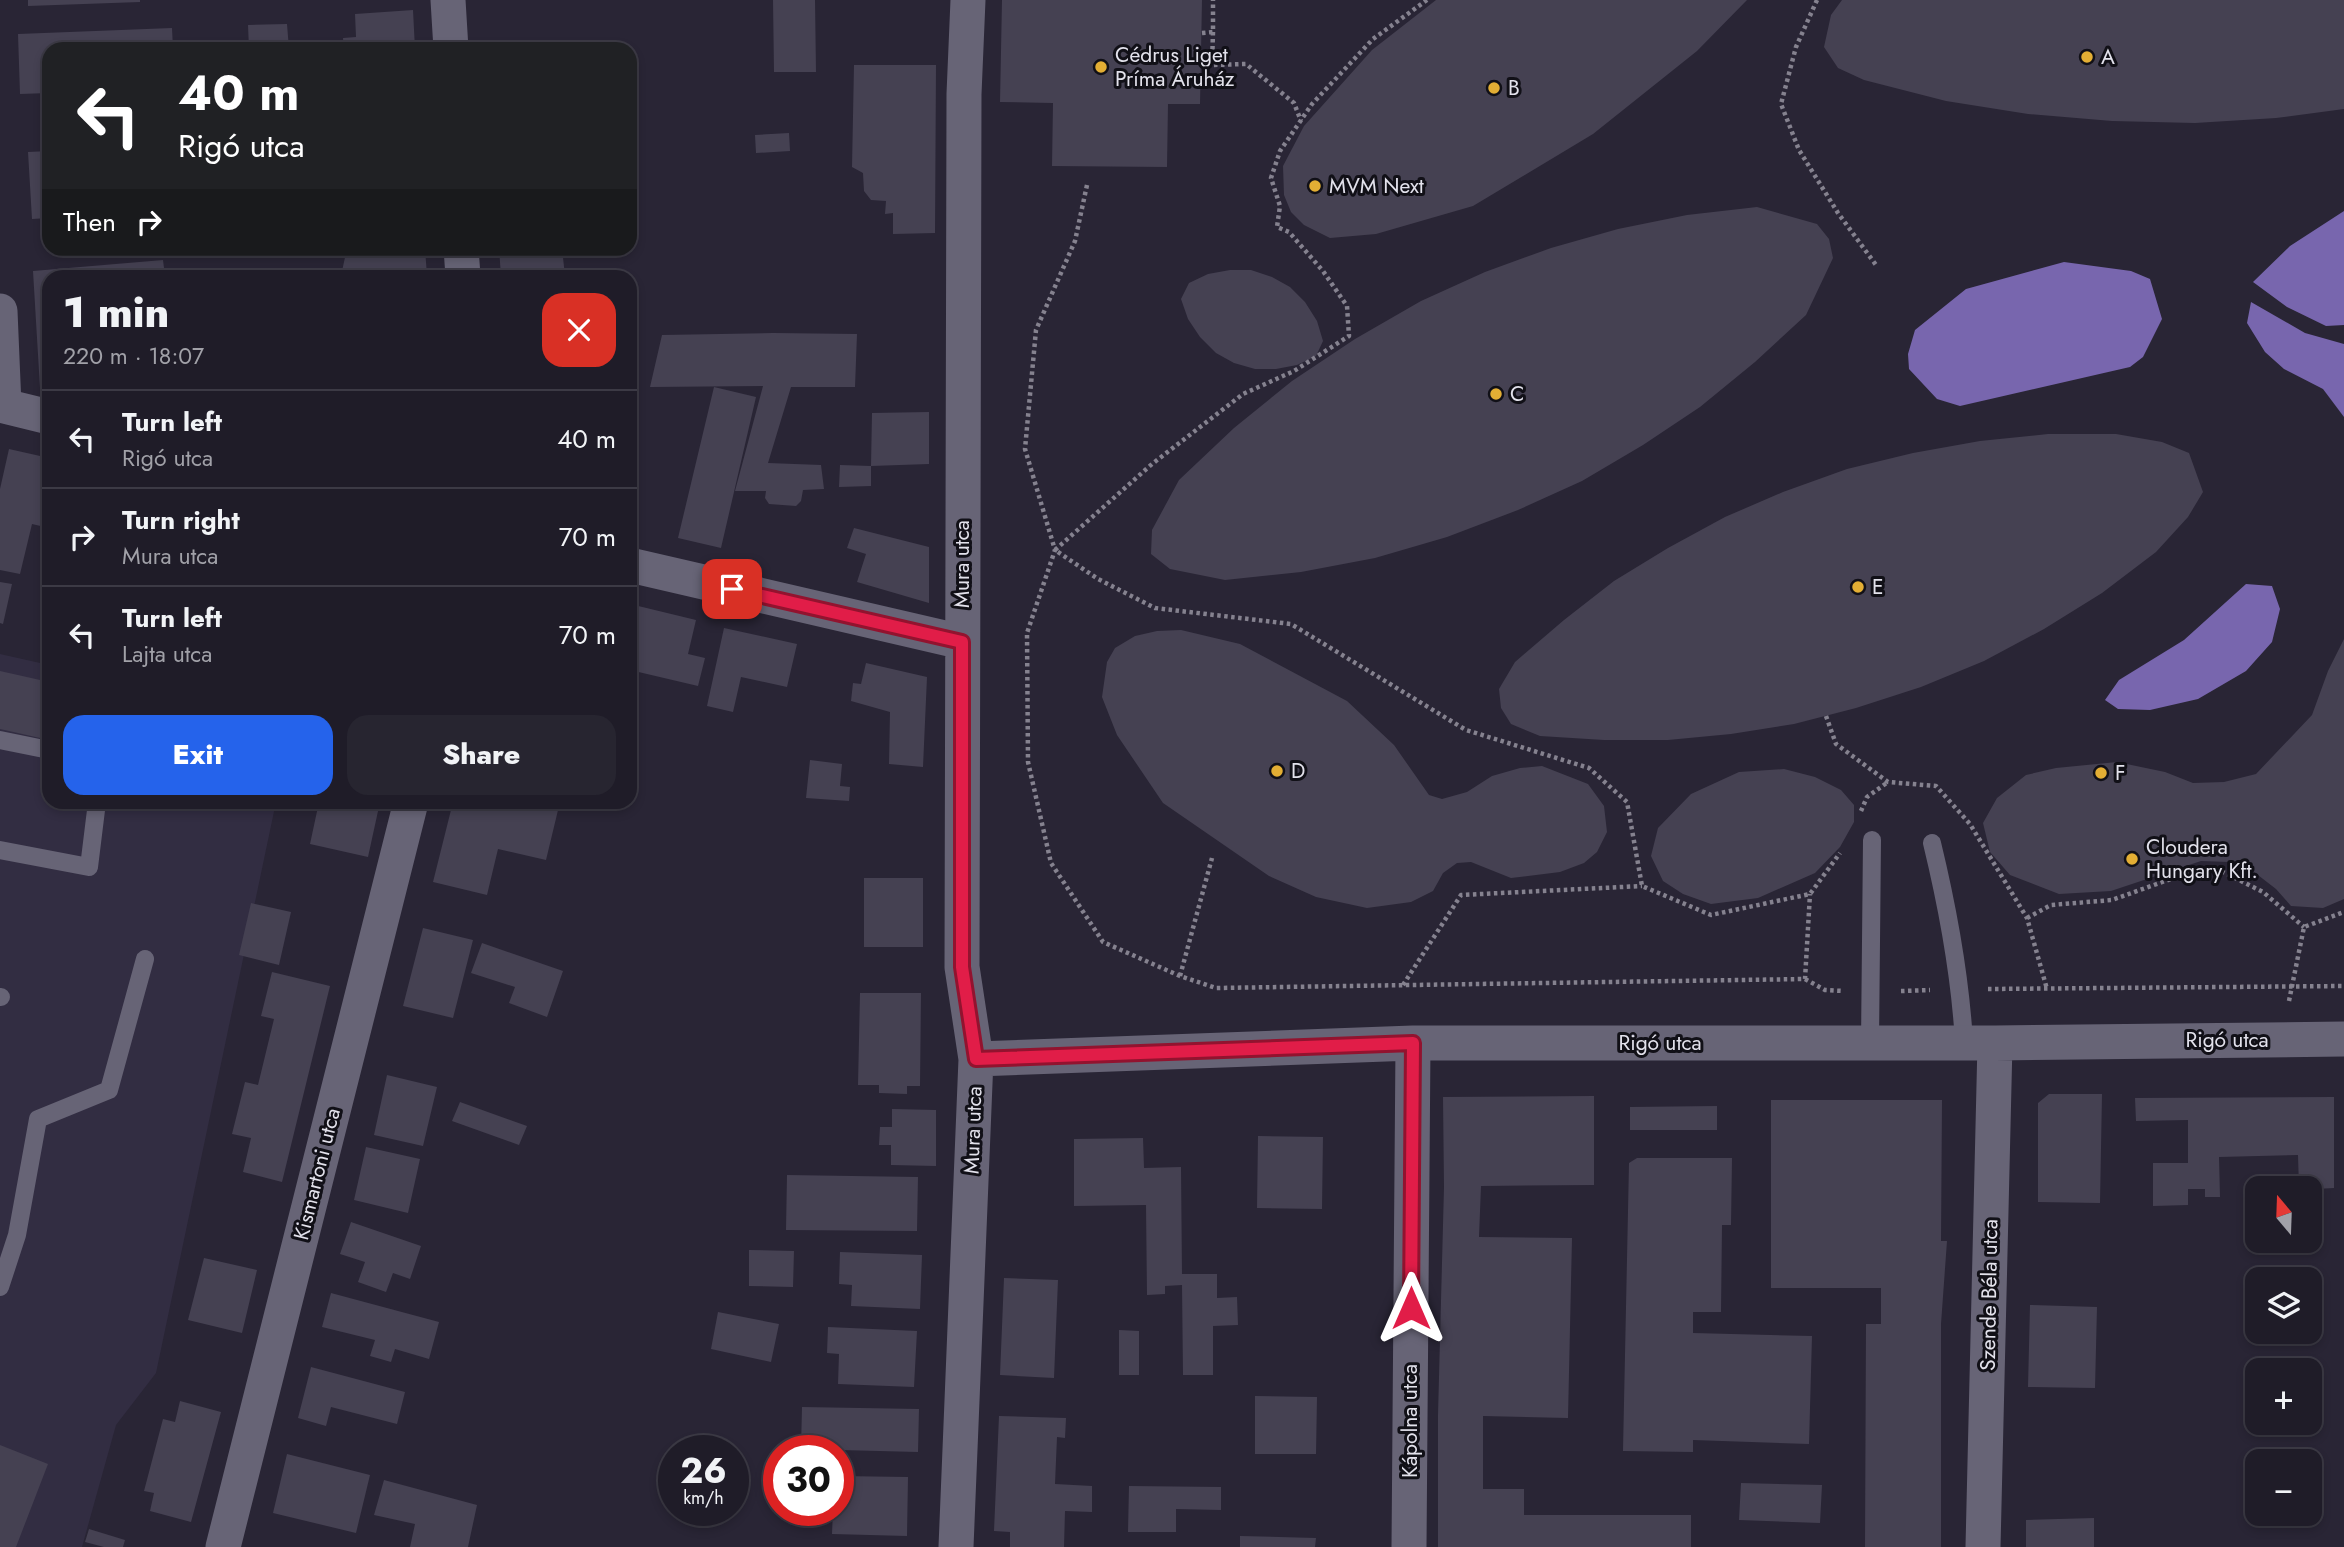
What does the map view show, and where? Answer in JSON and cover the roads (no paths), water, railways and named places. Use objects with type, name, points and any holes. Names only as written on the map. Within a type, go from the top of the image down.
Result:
[{"type":"street","points":[[448,0],[451,42]]},
{"type":"street","name":"Mura utca","points":[[956,1547],[976,1059],[962,967],[964,94],[968,0]]},
{"type":"street","points":[[0,311],[2,405],[42,415]]},
{"type":"street","points":[[637,567],[962,642]]},
{"type":"street","name":"Kismartoni utca","points":[[223,1547],[409,809]]},
{"type":"street","name":"Rigó utca","points":[[976,1059],[1413,1043],[2344,1040]]},
{"type":"street","name":"Szende Béla utca","points":[[1979,1042],[1983,1547]]},
{"type":"street","name":"Kápolna utca","points":[[1409,1547],[1413,1043]]},
{"type":"lane","points":[[0,740],[42,749]]},
{"type":"lane","points":[[0,850],[89,867],[96,809]]},
{"type":"lane","points":[[1870,1043],[1872,840]]},
{"type":"lane","points":[[1932,842],[1948,910],[1961,989],[1979,1042]]},
{"type":"lane","points":[[0,1287],[17,1235],[38,1119],[109,1090],[145,959]]},
{"type":"place","name":"A","points":[[2087,57]]},
{"type":"place","name":"Cédrus Liget Príma Áruház","points":[[1101,67]]},
{"type":"place","name":"B","points":[[1494,88]]},
{"type":"place","name":"MVM Next","points":[[1315,186]]},
{"type":"place","name":"C","points":[[1496,394]]},
{"type":"place","name":"E","points":[[1858,587]]},
{"type":"place","name":"D","points":[[1277,771]]},
{"type":"place","name":"F","points":[[2101,773]]},
{"type":"place","name":"Cloudera Hungary Kft.","points":[[2132,859]]}]
